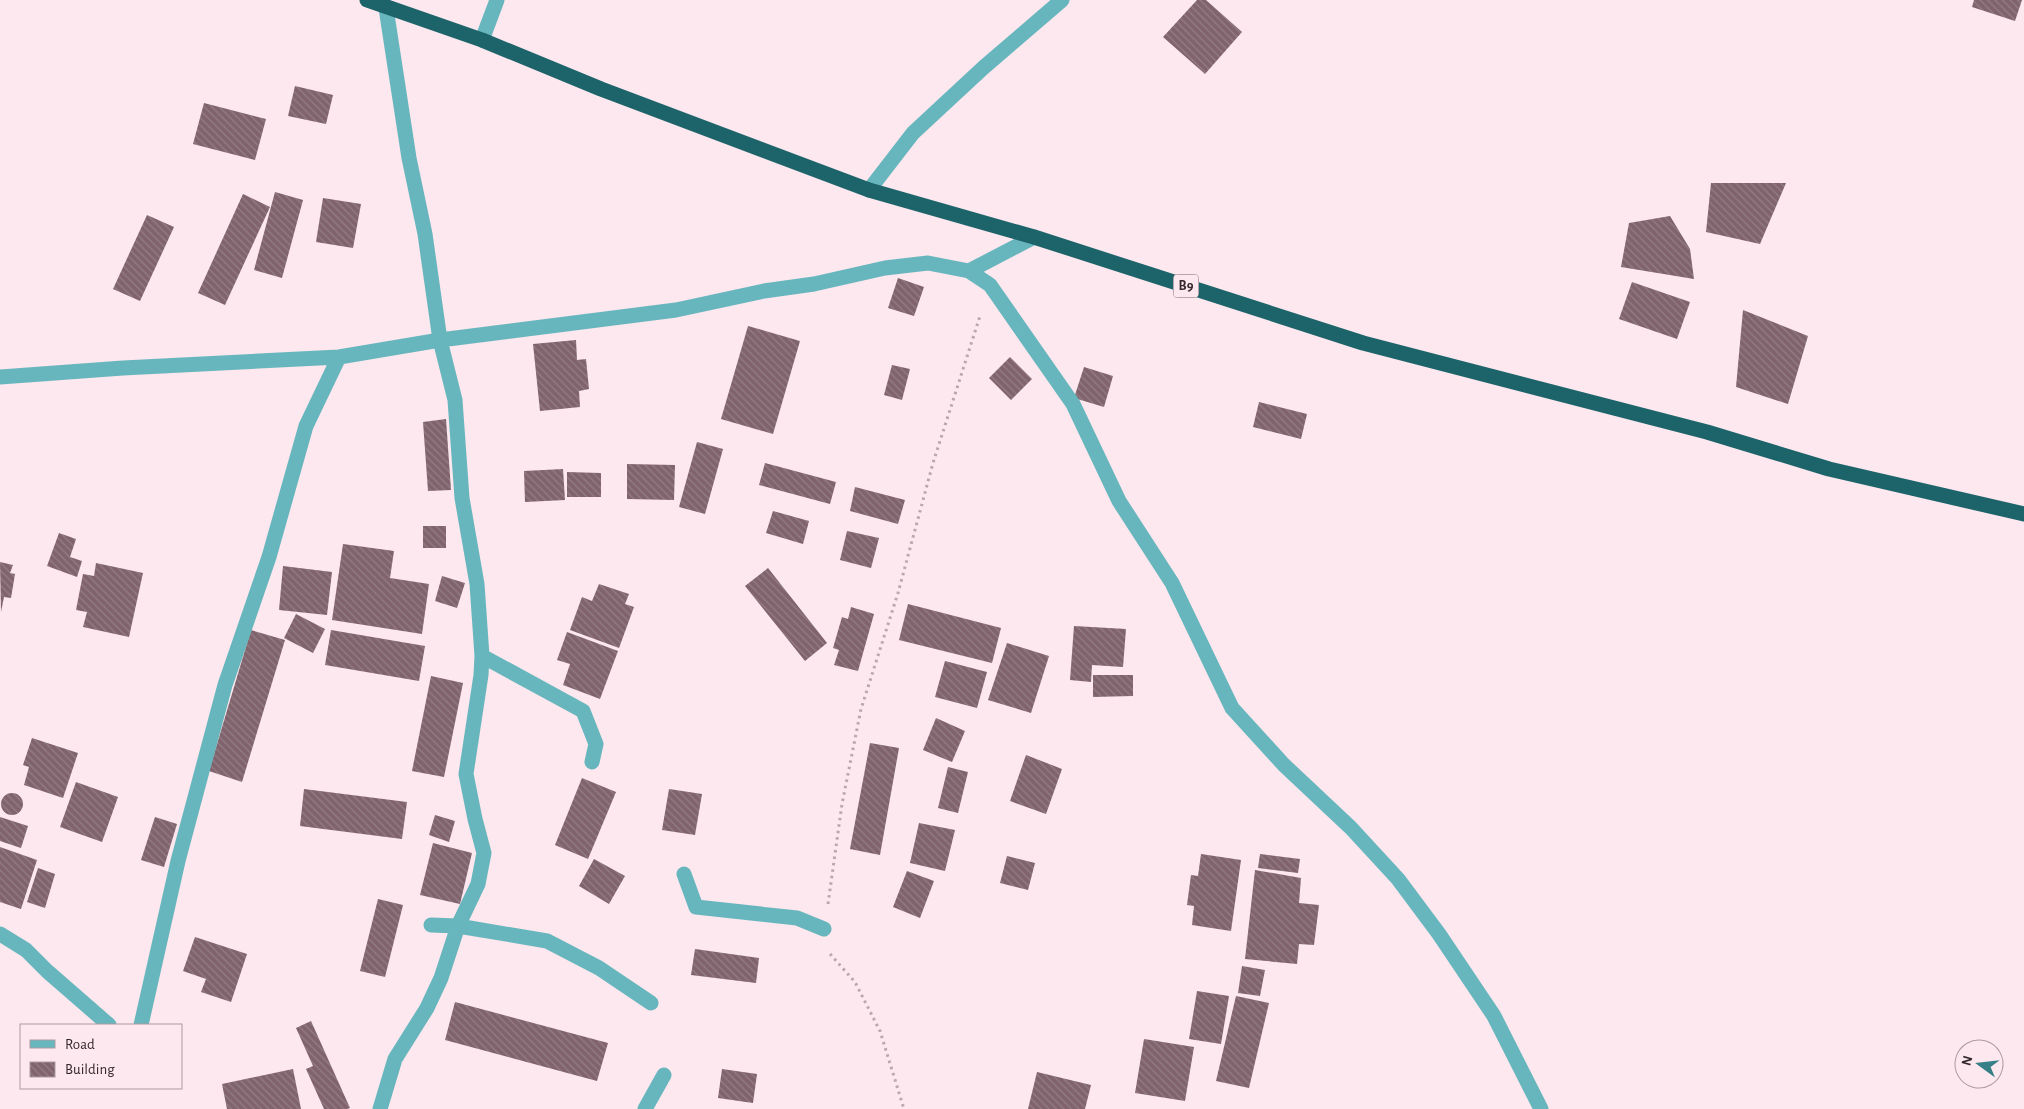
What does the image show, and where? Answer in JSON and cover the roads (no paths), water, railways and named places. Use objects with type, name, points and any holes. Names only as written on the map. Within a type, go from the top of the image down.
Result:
[{"type":"highway","name":"B9","points":[[366,0],[482,40],[601,89],[870,190],[1034,236],[1363,343],[1707,432],[1829,469],[2024,514]]},
{"type":"street","points":[[482,40],[497,0]]},
{"type":"street","points":[[870,190],[913,133],[983,68],[1062,0]]},
{"type":"street","points":[[380,1109],[395,1059],[427,1008],[441,978],[458,926],[478,884],[484,853],[466,774],[481,675],[482,656],[477,584],[462,498],[455,400],[440,340],[386,8]]},
{"type":"street","points":[[969,271],[1034,236]]},
{"type":"street","points":[[0,377],[123,368],[339,357],[440,340],[676,310],[764,291],[814,284],[886,268],[928,263],[969,271],[990,285],[1073,404],[1119,501],[1172,583],[1232,708],[1284,765],[1351,828],[1398,879],[1494,1016],[1541,1109]]},
{"type":"street","points":[[142,1024],[178,862],[224,685],[269,557],[306,426],[339,357]]},
{"type":"street","points":[[482,656],[583,711],[596,744],[592,762]]},
{"type":"street","points":[[684,874],[696,908],[797,918],[824,929]]},
{"type":"street","points":[[431,925],[458,926],[547,941],[599,968],[650,1002]]},
{"type":"street","points":[[0,934],[26,950],[53,977],[108,1024]]},
{"type":"street","points":[[645,1109],[664,1074]]}]
